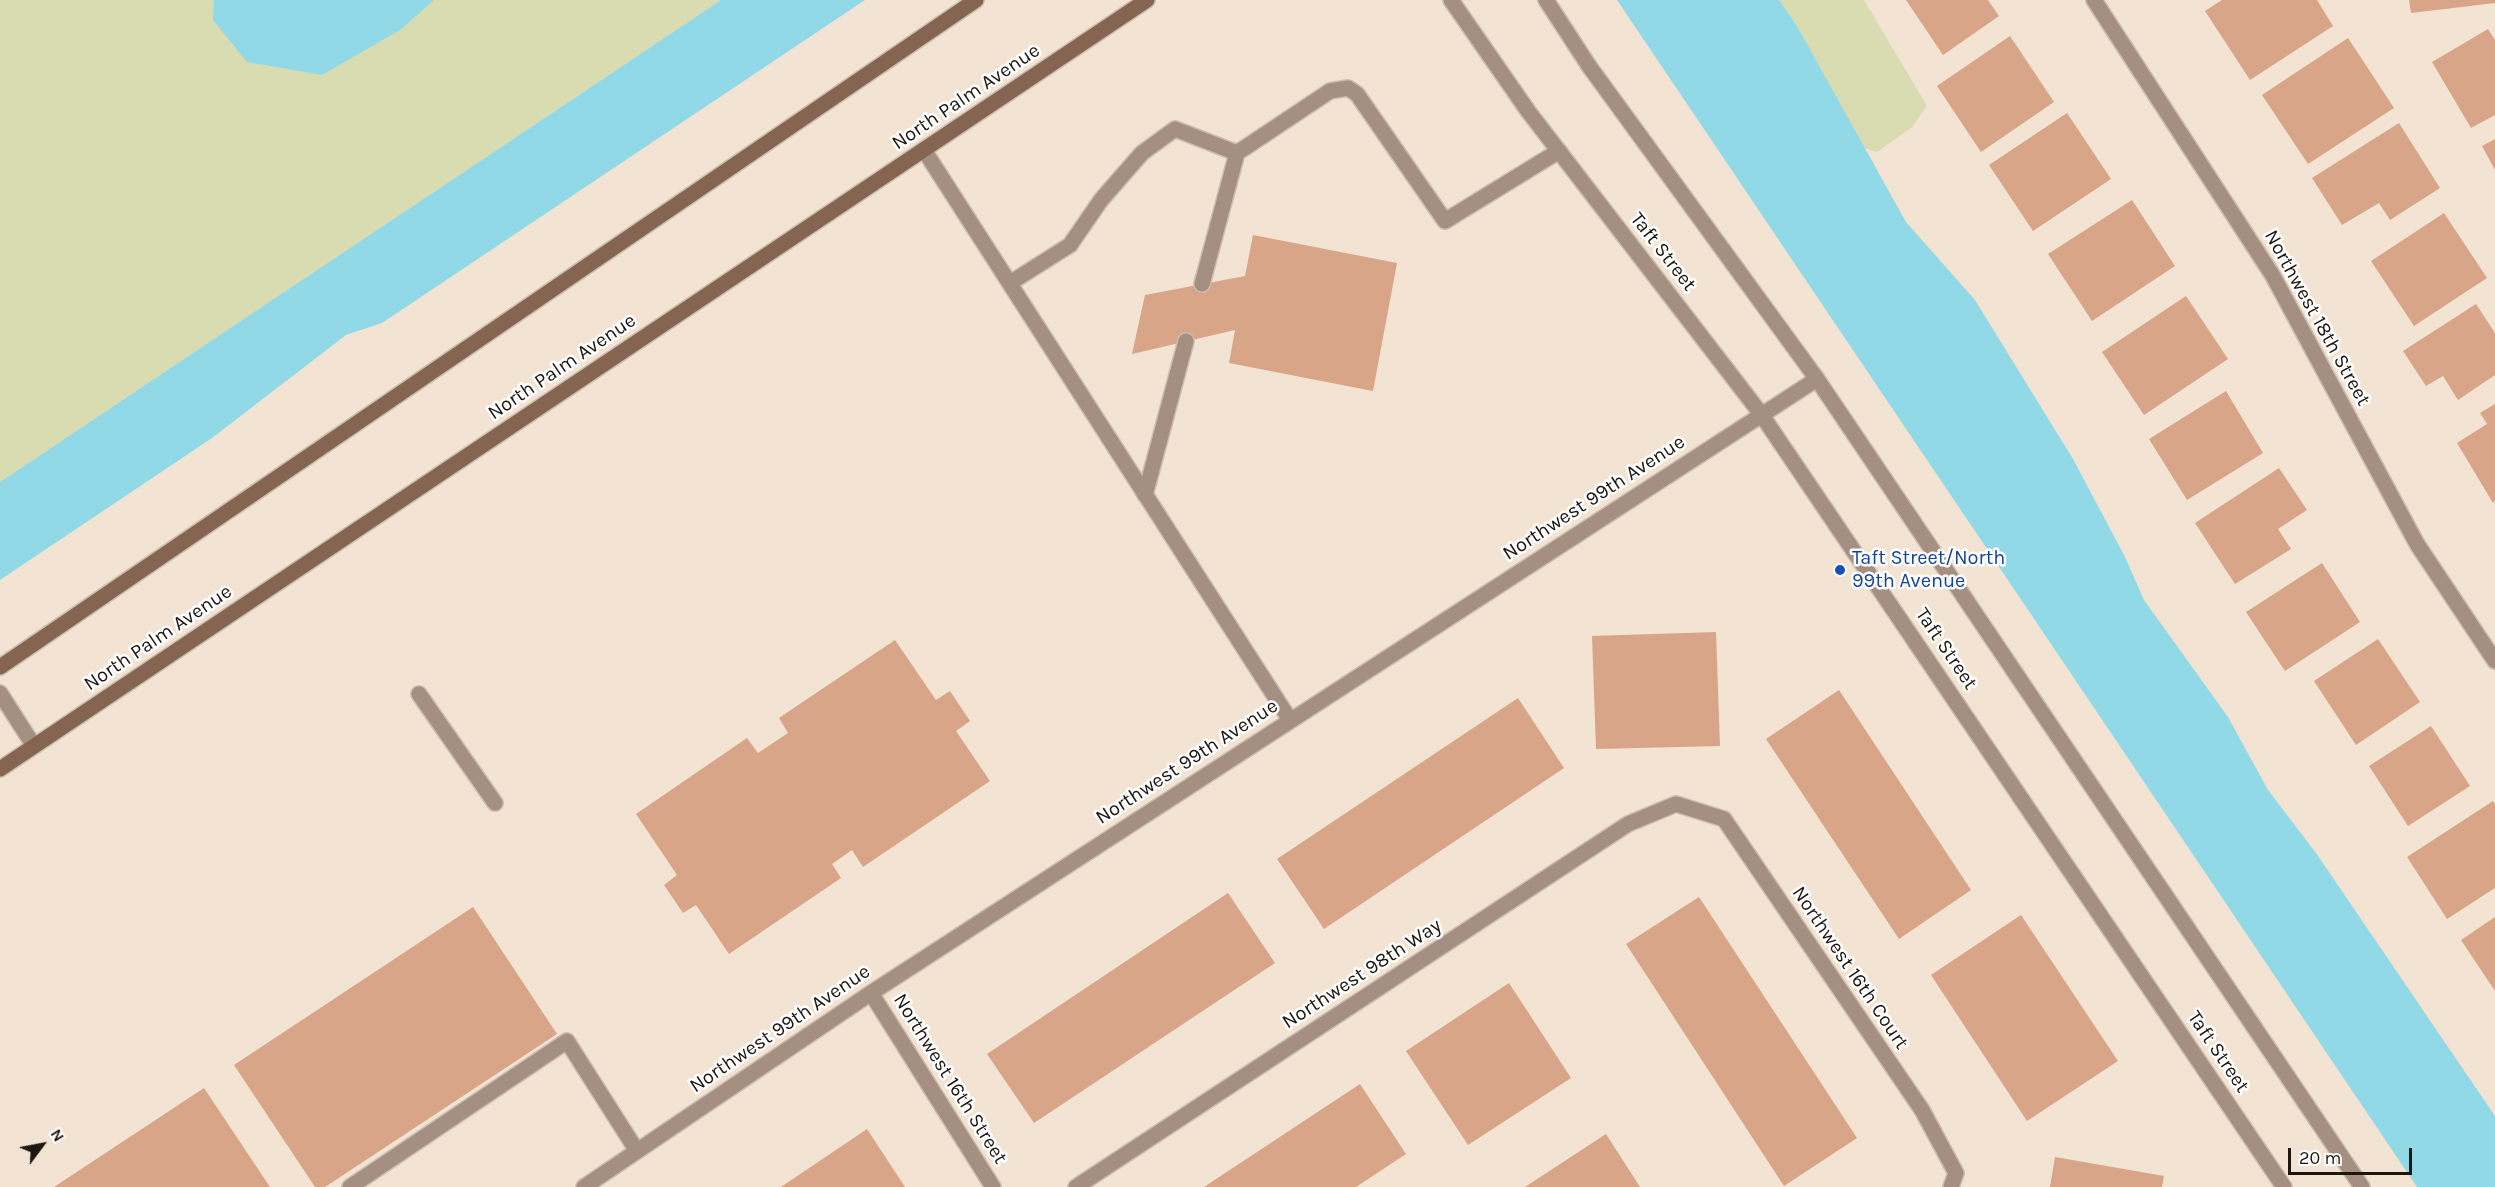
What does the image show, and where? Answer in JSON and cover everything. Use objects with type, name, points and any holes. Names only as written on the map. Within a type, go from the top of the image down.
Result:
[{"type":"main road","points":[[0,667],[976,0]]},
{"type":"main road","name":"North Palm Avenue","points":[[0,769],[1148,0]]},
{"type":"street","name":"Taft Street","points":[[1451,0],[1528,111],[1761,414],[2284,1187]]},
{"type":"street","points":[[1546,0],[1589,66],[1817,379],[2362,1187]]},
{"type":"street","name":"Northwest 18th Street","points":[[2094,0],[2273,276],[2417,544],[2495,661]]},
{"type":"street","points":[[1202,284],[1237,153],[1330,91],[1348,88],[1357,94],[1445,221],[1559,151]]},
{"type":"street","points":[[1010,283],[1070,245],[1101,200],[1142,153],[1174,129],[1237,153]]},
{"type":"street","points":[[924,150],[1290,720]]},
{"type":"street","points":[[1145,495],[1186,341]]},
{"type":"street","name":"Northwest 99th Avenue","points":[[584,1187],[871,993],[1817,379]]},
{"type":"street","points":[[0,693],[34,746]]},
{"type":"street","points":[[419,694],[495,803]]},
{"type":"street","name":"Northwest 98th Way","points":[[1076,1187],[1628,824],[1676,804]]},
{"type":"street","name":"Northwest 16th Court","points":[[1676,804],[1724,819],[1922,1110],[1956,1173],[1951,1187]]},
{"type":"street","name":"Northwest 16th Street","points":[[871,993],[993,1187]]},
{"type":"street","points":[[350,1187],[567,1041],[636,1151]]},
{"type":"green space","points":[[0,0],[721,0],[0,482]]},
{"type":"green space","points":[[1779,0],[1864,0],[1927,106],[1912,127],[1877,152],[1864,148],[1797,26]]},
{"type":"water","points":[[214,0],[434,0],[400,30],[322,75],[247,62],[213,20]]},
{"type":"water","points":[[721,0],[865,0],[382,323],[346,335],[212,438],[0,580],[0,482]]},
{"type":"water","points":[[1617,0],[1779,0],[1797,26],[1906,222],[1975,300],[2073,459],[2125,557],[2144,600],[2228,717],[2268,790],[2316,853],[2495,1116],[2495,1187],[2417,1187]]},
{"type":"building","points":[[1906,0],[1988,0],[1999,16],[1943,55]]},
{"type":"building","points":[[2222,0],[2317,0],[2333,26],[2250,80],[2205,11]]},
{"type":"building","points":[[2409,0],[2495,0],[2495,3],[2411,13]]},
{"type":"building","points":[[2488,29],[2495,40],[2495,115],[2471,128],[2432,62]]},
{"type":"building","points":[[2010,36],[2054,102],[1981,152],[1937,86]]},
{"type":"building","points":[[2348,38],[2394,108],[2308,164],[2262,95]]},
{"type":"building","points":[[2067,113],[2111,179],[2033,231],[1989,165]]},
{"type":"building","points":[[2399,123],[2440,188],[2390,220],[2379,203],[2342,225],[2312,178]]},
{"type":"building","points":[[2495,139],[2495,170],[2482,146]]},
{"type":"building","points":[[2132,200],[2175,266],[2092,321],[2048,254]]},
{"type":"building","points":[[2444,213],[2487,278],[2414,326],[2371,261]]},
{"type":"building","points":[[1253,235],[1397,263],[1373,391],[1229,363],[1235,330],[1132,354],[1145,295],[1245,276]]},
{"type":"building","points":[[2186,296],[2228,359],[2144,415],[2102,352]]},
{"type":"building","points":[[2476,304],[2495,333],[2495,375],[2458,400],[2443,376],[2426,386],[2403,351]]},
{"type":"building","points":[[2226,391],[2263,453],[2187,500],[2149,439]]},
{"type":"building","points":[[2495,404],[2495,501],[2493,503],[2457,443],[2487,424],[2480,413]]},
{"type":"building","points":[[2279,468],[2307,510],[2278,529],[2291,549],[2235,584],[2195,523]]},
{"type":"building","points":[[2322,563],[2360,622],[2285,671],[2246,612]]},
{"type":"building","points":[[1716,632],[1720,746],[1596,749],[1592,636]]},
{"type":"building","points":[[2378,639],[2420,702],[2356,745],[2314,681]]},
{"type":"building","points":[[895,640],[936,700],[950,691],[970,721],[956,731],[990,781],[863,867],[852,850],[832,864],[841,878],[729,954],[696,905],[683,913],[664,885],[677,875],[636,814],[747,738],[758,753],[788,733],[779,718]]},
{"type":"building","points":[[1839,690],[1971,890],[1899,939],[1766,739]]},
{"type":"building","points":[[1518,698],[1564,768],[1324,929],[1277,859]]},
{"type":"building","points":[[2431,726],[2470,786],[2408,826],[2369,766]]},
{"type":"building","points":[[2493,801],[2495,804],[2495,888],[2447,919],[2407,857]]},
{"type":"building","points":[[1228,893],[1275,963],[1034,1123],[987,1054]]},
{"type":"building","points":[[1699,897],[1857,1138],[1784,1186],[1626,944]]},
{"type":"building","points":[[473,907],[557,1034],[325,1187],[315,1187],[234,1065]]},
{"type":"building","points":[[2021,915],[2118,1061],[2027,1121],[1931,975]]},
{"type":"building","points":[[2495,917],[2495,991],[2461,940]]},
{"type":"building","points":[[1509,983],[1571,1078],[1468,1145],[1406,1051]]},
{"type":"building","points":[[1360,1084],[1406,1154],[1356,1187],[1204,1187]]},
{"type":"building","points":[[204,1088],[270,1187],[54,1187]]},
{"type":"building","points":[[867,1129],[905,1187],[781,1187]]},
{"type":"building","points":[[1606,1134],[1640,1187],[1525,1187]]},
{"type":"building","points":[[2055,1157],[2164,1176],[2162,1187],[2050,1187]]},
{"type":"place","name":"Taft Street/North 99th Avenue","points":[[1840,570]]}]
